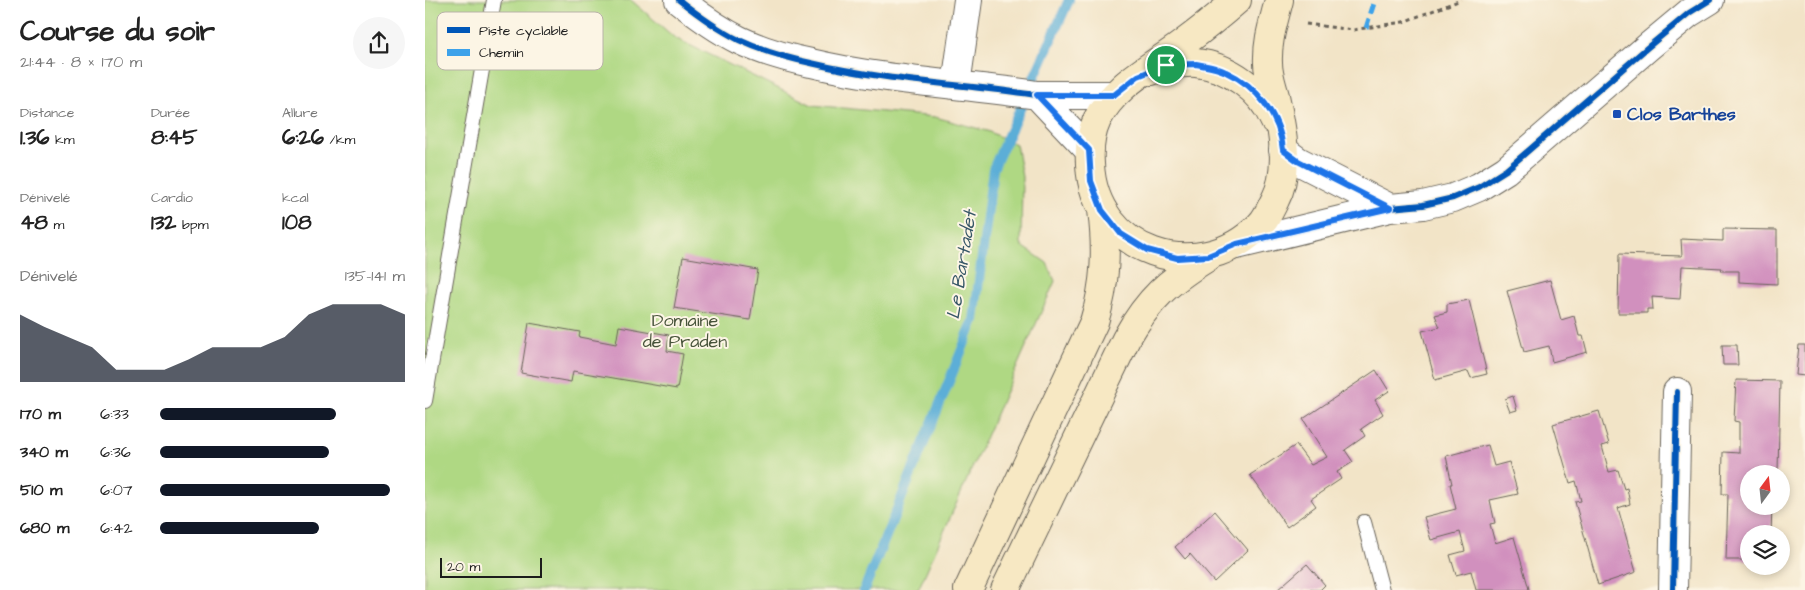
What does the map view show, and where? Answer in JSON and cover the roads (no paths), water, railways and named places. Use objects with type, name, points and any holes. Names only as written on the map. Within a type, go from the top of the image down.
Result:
[{"type":"main road","points":[[968,590],[1094,322],[1101,296],[1105,265],[1105,236],[1102,210],[1091,181],[1089,150],[1097,120],[1114,95],[1180,46],[1237,0]]},
{"type":"main road","points":[[1005,590],[1126,339],[1140,315],[1167,285],[1261,225],[1276,199],[1284,169],[1282,145],[1268,64],[1268,44],[1276,10]]},
{"type":"main road","points":[[1138,76],[1166,65],[1196,64],[1226,71],[1251,88],[1271,111],[1282,145]]},
{"type":"main road","points":[[1102,210],[1121,234],[1147,250],[1177,258],[1208,256],[1226,249]]},
{"type":"street","points":[[679,0],[705,20],[741,41],[785,57],[885,78],[1037,95],[1114,95]]},
{"type":"street","points":[[956,85],[968,0]]},
{"type":"street","points":[[1226,249],[1390,208],[1423,205],[1453,198],[1479,187],[1506,170],[1648,47],[1689,13],[1710,0]]},
{"type":"street","points":[[1037,95],[1089,150]]},
{"type":"street","points":[[1282,145],[1298,161],[1390,208]]},
{"type":"street","points":[[1673,590],[1677,392]]},
{"type":"lane","points":[[425,401],[482,70]]},
{"type":"lane","points":[[1364,522],[1382,590]]},
{"type":"waterway","name":"Le Bartadet","points":[[864,590],[974,320],[993,169],[1069,0]]},
{"type":"place","name":"Clos Barthes","points":[[1617,114]]},
{"type":"park label","name":"Domaine de Praden","points":[[685,330]]}]
